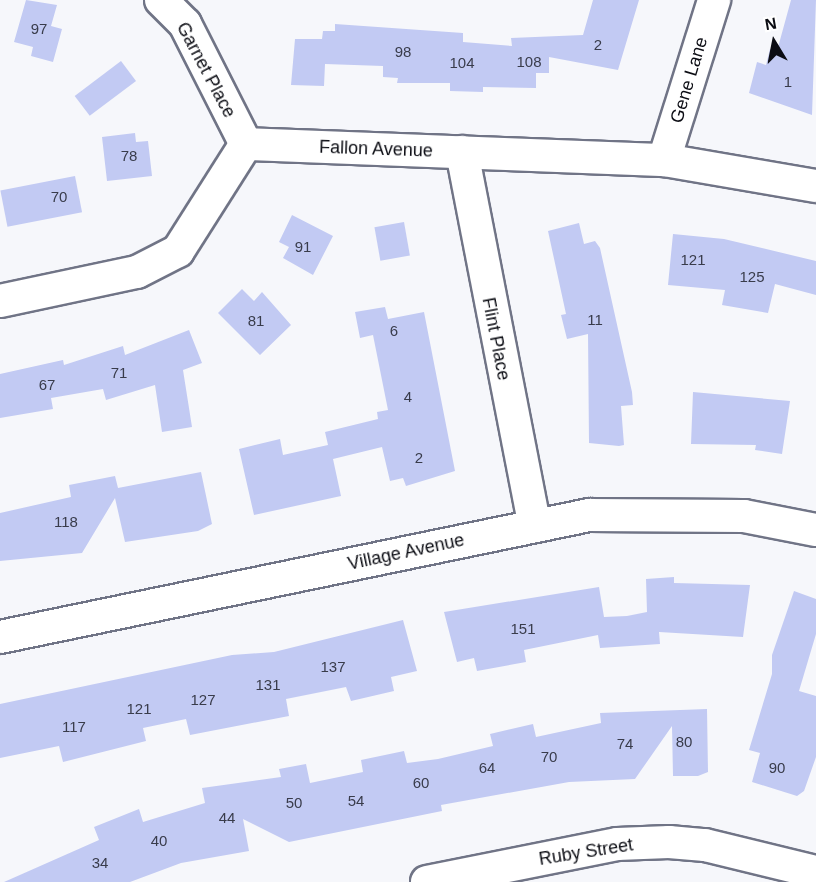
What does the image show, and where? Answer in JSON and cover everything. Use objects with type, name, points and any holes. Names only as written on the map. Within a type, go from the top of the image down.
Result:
[{"type":"street","name":"Garnet Place","points":[[161,0],[185,24],[246,144]]},
{"type":"street","name":"Gene Lane","points":[[664,160],[714,0]]},
{"type":"street","name":"Fallon Avenue","points":[[246,144],[664,160],[816,186]]},
{"type":"street","points":[[0,301],[137,272],[178,251],[246,144]]},
{"type":"street","name":"Flint Place","points":[[462,152],[535,526]]},
{"type":"street","name":"Village Avenue","points":[[0,637],[590,515],[666,512],[744,516],[816,530]]},
{"type":"street","name":"Ruby Street","points":[[428,882],[617,844],[669,842],[705,845],[816,872]]},
{"type":"building","points":[[26,0],[57,5],[51,26],[62,29],[53,62],[31,56],[33,47],[14,42]]},
{"type":"building","points":[[593,0],[639,0],[618,70],[549,57],[549,73],[536,73],[536,88],[483,87],[483,92],[450,91],[450,83],[397,83],[398,78],[383,77],[383,66],[325,64],[324,86],[291,85],[295,39],[322,39],[323,31],[335,31],[335,24],[463,33],[463,42],[512,46],[511,38],[583,35]]},
{"type":"building","points":[[791,0],[816,0],[812,115],[749,93],[757,62],[766,65],[770,49],[777,51]]},
{"type":"building","points":[[121,61],[136,81],[90,116],[75,96]]},
{"type":"building","points":[[135,133],[136,142],[148,141],[152,176],[107,181],[102,137]]},
{"type":"building","points":[[75,176],[82,212],[7,227],[0,191]]},
{"type":"building","points":[[292,215],[333,236],[313,275],[283,258],[289,247],[279,242]]},
{"type":"building","points":[[404,222],[410,255],[380,261],[374,227]]},
{"type":"building","points":[[579,223],[584,244],[595,241],[600,248],[632,392],[633,405],[621,406],[624,445],[619,446],[589,443],[588,334],[567,339],[561,315],[566,314],[548,231]]},
{"type":"building","points":[[673,234],[724,239],[816,261],[816,295],[775,284],[768,313],[722,305],[725,290],[668,285]]},
{"type":"building","points":[[242,289],[254,301],[262,292],[291,325],[260,355],[218,313]]},
{"type":"building","points":[[385,307],[388,319],[424,312],[455,471],[406,486],[403,478],[390,481],[382,447],[333,459],[341,496],[254,515],[239,449],[280,439],[283,455],[328,445],[325,432],[378,419],[377,412],[388,410],[373,335],[360,338],[355,312]]},
{"type":"building","points":[[189,330],[202,363],[183,370],[192,427],[162,432],[155,385],[106,400],[103,389],[51,398],[53,409],[0,418],[0,374],[63,360],[64,365],[123,346],[125,355]]},
{"type":"building","points":[[693,392],[790,401],[782,454],[755,450],[756,445],[691,444]]},
{"type":"building","points":[[201,472],[212,524],[198,531],[125,542],[115,498],[82,553],[0,561],[0,513],[71,497],[69,485],[115,476],[118,488]]},
{"type":"building","points":[[674,577],[674,583],[750,585],[743,637],[659,632],[660,644],[600,648],[598,635],[524,650],[526,662],[477,671],[474,658],[457,662],[444,612],[599,587],[604,617],[627,616],[647,612],[646,579]]},
{"type":"building","points":[[794,591],[816,599],[816,634],[799,691],[816,696],[816,757],[804,791],[797,796],[752,782],[760,753],[749,750],[772,674],[772,655]]},
{"type":"building","points":[[403,620],[417,671],[391,677],[394,691],[351,701],[346,687],[286,699],[289,716],[190,735],[186,719],[143,728],[146,741],[63,762],[59,746],[0,758],[0,704],[232,655],[274,652]]},
{"type":"building","points":[[707,709],[708,772],[698,776],[673,776],[672,726],[635,779],[569,782],[441,805],[442,811],[289,842],[243,819],[249,851],[181,863],[130,882],[4,882],[99,840],[94,827],[139,809],[143,822],[205,803],[202,788],[281,777],[279,769],[306,764],[310,783],[363,772],[361,760],[404,751],[407,763],[438,759],[493,746],[490,734],[533,724],[536,737],[601,723],[600,713]]}]
